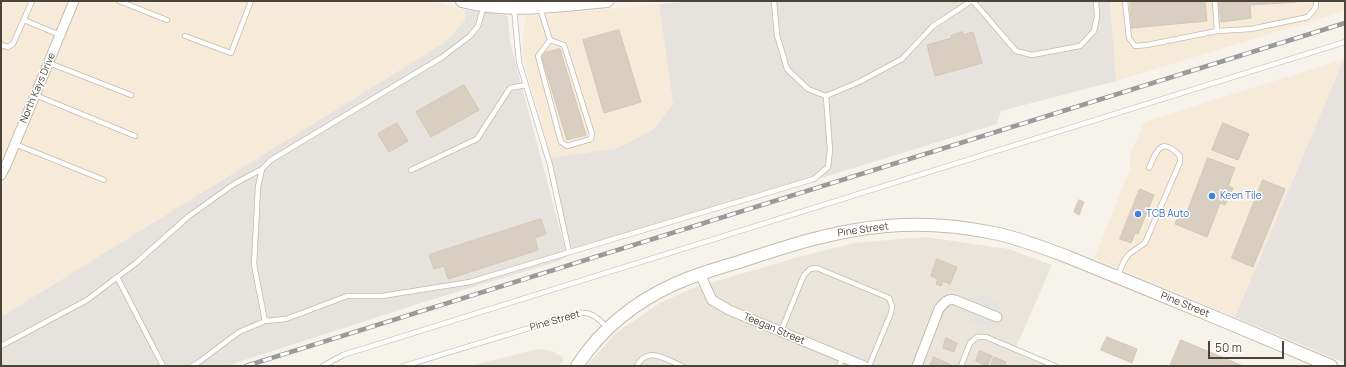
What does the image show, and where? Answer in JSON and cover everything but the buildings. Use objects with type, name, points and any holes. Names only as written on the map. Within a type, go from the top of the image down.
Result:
[{"type":"street","name":"North Kays Drive","points":[[1,175],[74,1]]},
{"type":"street","points":[[462,1],[484,6],[514,8],[607,1]]},
{"type":"street","name":"Pine Street","points":[[608,328],[622,315],[646,299],[676,283],[700,274],[793,244],[824,236],[886,226],[920,225],[994,233],[1046,249],[1331,366]]},
{"type":"street","name":"Teegan Street","points":[[700,274],[712,300],[729,310],[781,331],[841,362],[864,366]]},
{"type":"street","points":[[917,366],[939,309],[946,301],[955,300],[997,317]]},
{"type":"street","points":[[576,366],[586,352],[608,328]]},
{"type":"lane","points":[[1,45],[8,46],[13,44],[32,1]]},
{"type":"lane","points":[[119,1],[167,20]]},
{"type":"lane","points":[[185,36],[231,53],[251,1]]},
{"type":"lane","points":[[774,1],[776,35],[787,69],[808,88],[826,96],[859,82],[902,59],[933,26],[972,1],[1016,51],[1032,55],[1080,46],[1094,31],[1097,17],[1096,1]]},
{"type":"lane","points":[[1125,1],[1128,38],[1135,46],[1147,45],[1216,31],[1251,29],[1308,17],[1316,7],[1316,1]]},
{"type":"lane","points":[[1215,1],[1216,31]]},
{"type":"lane","points":[[1,346],[87,300],[136,263],[189,216],[234,184],[262,169],[271,160],[441,58],[470,36],[478,26],[484,6]]},
{"type":"lane","points":[[540,7],[550,40]]},
{"type":"lane","points":[[514,8],[519,62],[550,165],[569,252]]},
{"type":"lane","points":[[24,20],[60,36]]},
{"type":"lane","points":[[550,40],[564,45],[592,134],[591,139],[567,146],[561,142],[538,56],[550,40]]},
{"type":"lane","points":[[323,366],[343,355],[1345,42]]},
{"type":"lane","points":[[49,63],[131,95]]},
{"type":"lane","points":[[411,170],[477,139],[510,88],[526,85]]},
{"type":"lane","points":[[35,96],[135,136]]},
{"type":"lane","points":[[192,366],[200,362],[239,332],[266,321],[286,319],[347,296],[382,296],[470,282],[814,179],[828,167],[830,150],[826,96]]},
{"type":"lane","points":[[15,144],[104,180]]},
{"type":"lane","points":[[1117,277],[1129,254],[1145,243],[1180,162],[1180,156],[1171,148],[1160,146],[1149,168]]},
{"type":"lane","points":[[262,169],[258,187],[254,265],[266,321]]},
{"type":"lane","points":[[781,331],[804,275],[810,269],[817,268],[889,298],[892,306],[890,313],[869,366]]},
{"type":"lane","points":[[117,277],[162,366]]},
{"type":"lane","name":"Pine Street","points":[[404,366],[579,313],[586,312],[592,314],[608,328]]},
{"type":"lane","points":[[961,366],[970,343],[977,337],[986,337],[1055,366]]},
{"type":"lane","points":[[637,366],[640,360],[647,355],[654,354],[682,366]]},
{"type":"shaded area","points":[[1,1],[434,1],[465,10],[465,20],[447,41],[1,317]]},
{"type":"shaded area","points":[[695,1],[1110,1],[1116,81],[1001,111],[997,124],[573,254],[550,158],[618,148],[653,130],[673,104],[659,4]]},
{"type":"shaded area","points":[[1110,1],[1345,1],[1345,11],[1116,81]]},
{"type":"shaded area","points":[[659,4],[673,104],[653,130],[618,148],[550,158],[523,57],[522,49],[525,17]]},
{"type":"shaded area","points":[[465,10],[508,16],[510,42],[567,256],[559,261],[424,302],[226,366],[1,366],[1,317],[447,41],[465,20]]},
{"type":"shaded area","points":[[1344,59],[1235,317],[1094,258],[1130,170],[1130,155],[1144,122]]},
{"type":"shaded area","points":[[1345,59],[1345,363],[1235,317]]},
{"type":"shaded area","points":[[925,237],[1009,249],[1052,265],[1016,347],[1061,366],[588,366],[616,333],[660,303],[693,288],[802,256],[854,243]]},
{"type":"shaded area","points":[[977,293],[999,302],[997,310],[1000,312],[995,323],[992,323],[990,330],[966,320]]},
{"type":"shaded area","points":[[538,349],[552,351],[564,358],[559,366],[470,366]]},
{"type":"railway","points":[[246,366],[1345,23]]},
{"type":"place","name":"Keen Tile","points":[[1212,196]]},
{"type":"place","name":"TCB Auto","points":[[1138,214]]}]
